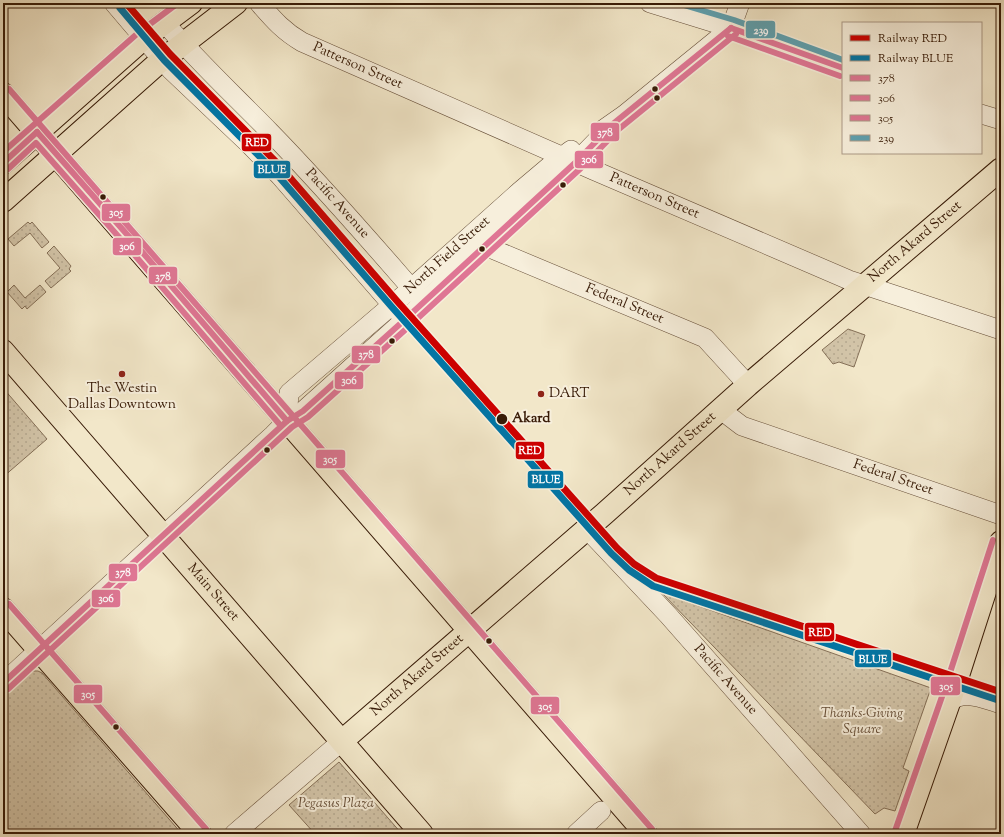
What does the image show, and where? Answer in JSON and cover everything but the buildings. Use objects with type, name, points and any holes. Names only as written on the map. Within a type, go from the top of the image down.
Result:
[{"type":"main road","points":[[3,163],[143,39],[191,3]]},
{"type":"main road","points":[[3,201],[161,60],[183,45],[236,3]]},
{"type":"main road","points":[[3,94],[646,834]]},
{"type":"main road","name":"North Akard Street","points":[[342,741],[721,410],[748,384],[1001,169]]},
{"type":"main road","name":"Main Street","points":[[3,351],[422,834]]},
{"type":"main road","points":[[903,834],[949,702],[1001,542]]},
{"type":"main road","points":[[3,609],[200,834]]},
{"type":"street","name":"Pacific Avenue","points":[[114,3],[161,60],[248,143],[280,176],[405,320]]},
{"type":"street","name":"Patterson Street","points":[[259,3],[277,24],[288,34],[302,42],[426,97],[849,280],[1001,330]]},
{"type":"street","points":[[650,3],[731,28],[842,68]]},
{"type":"street","points":[[731,28],[740,3]]},
{"type":"street","name":"Pacific Avenue","points":[[164,22],[183,45],[269,131],[424,302]]},
{"type":"street","name":"North Field Street","points":[[287,421],[289,394],[496,212],[569,159],[731,28]]},
{"type":"street","points":[[982,114],[1001,120]]},
{"type":"street","name":"North Field Street","points":[[3,683],[287,421],[303,411],[485,246],[569,159]]},
{"type":"street","name":"Federal Street","points":[[485,246],[704,338],[748,384]]},
{"type":"street","name":"Federal Street","points":[[721,410],[742,426],[1001,515]]},
{"type":"street","name":"Pacific Avenue","points":[[586,528],[668,615],[862,834]]},
{"type":"street","points":[[949,702],[966,694],[1001,704]]},
{"type":"street","points":[[234,834],[342,741]]},
{"type":"street","points":[[576,834],[602,811]]},
{"type":"green space","points":[[28,222],[30,224],[32,222],[49,242],[42,248],[30,233],[14,246],[8,239]]},
{"type":"green space","points":[[54,246],[71,266],[69,269],[71,271],[51,288],[45,281],[60,268],[47,253]]},
{"type":"green space","points":[[14,285],[25,298],[40,285],[46,292],[27,309],[25,306],[22,309],[7,292]]},
{"type":"green space","points":[[848,329],[865,335],[854,367],[839,362],[833,364],[822,350]]},
{"type":"green space","points":[[3,388],[47,439],[3,477]]},
{"type":"green space","name":"Thanks-Giving Square","points":[[662,593],[931,688],[903,768],[909,771],[895,811],[884,808],[875,814]]},
{"type":"green space","points":[[31,671],[38,671],[42,673],[182,834],[3,834],[3,695]]},
{"type":"green space","name":"Pegasus Plaza","points":[[339,762],[402,834],[315,834],[289,805]]},
{"type":"rail line","name":"RED","points":[[126,3],[170,54],[279,165],[397,301],[617,548],[634,564],[656,578],[1001,692]]},
{"type":"rail line","name":"BLUE","points":[[120,8],[164,60],[273,170],[391,306],[611,553],[629,570],[653,586],[998,700]]},
{"type":"transit line","name":"305","points":[[3,152],[138,33],[178,3]]},
{"type":"transit line","name":"239","points":[[677,3],[734,20],[842,60]]},
{"type":"transit line","name":"378","points":[[731,28],[842,68]]},
{"type":"transit line","name":"378","points":[[3,683],[287,421],[303,411],[400,324],[576,162],[614,123],[731,28]]},
{"type":"transit line","name":"306","points":[[8,689],[292,427],[308,417],[405,330],[581,168],[619,129],[736,34]]},
{"type":"transit line","name":"306","points":[[728,36],[840,76]]},
{"type":"transit line","name":"305","points":[[9,89],[652,829]]},
{"type":"transit line","name":"378","points":[[37,132],[287,421]]},
{"type":"transit line","name":"378","points":[[3,163],[37,132]]},
{"type":"transit line","name":"306","points":[[8,169],[36,143],[132,252],[281,426]]},
{"type":"transit line","name":"305","points":[[895,831],[945,688],[993,540]]},
{"type":"transit line","name":"305","points":[[9,604],[206,829]]},
{"type":"place","name":"The Westin Dallas Downtown","points":[[122,374]]},
{"type":"place","name":"DART","points":[[541,394]]},
{"type":"place","name":"Akard","points":[[502,419]]}]
